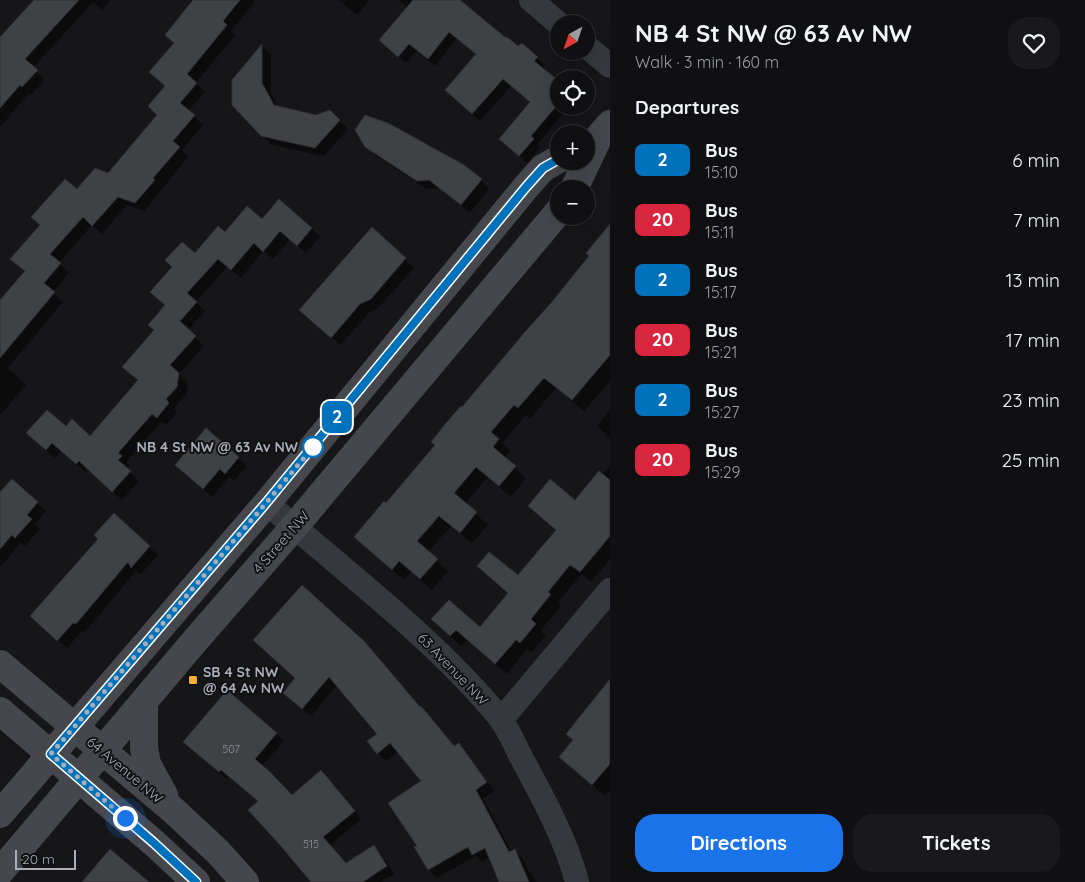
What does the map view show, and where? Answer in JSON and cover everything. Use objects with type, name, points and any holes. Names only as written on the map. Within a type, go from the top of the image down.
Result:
[{"type":"main road","points":[[578,180],[598,135]]},
{"type":"main road","points":[[0,814],[266,503],[526,187],[543,168],[550,164]]},
{"type":"main road","name":"4 Street NW","points":[[0,872],[193,643],[294,527],[550,222]]},
{"type":"main road","name":"64 Avenue NW","points":[[0,664],[174,811],[218,852],[245,882]]},
{"type":"main road","points":[[144,703],[144,748],[147,764],[174,811]]},
{"type":"main road","points":[[0,711],[154,843],[196,882]]},
{"type":"street","points":[[531,0],[550,16]]},
{"type":"street","points":[[595,54],[610,66]]},
{"type":"street","name":"63 Avenue NW","points":[[266,503],[406,622],[433,647],[501,720],[541,794],[573,868],[577,882]]},
{"type":"street","points":[[501,720],[610,590]]},
{"type":"building","points":[[34,0],[79,0],[25,59],[38,70],[22,87],[20,85],[0,108],[0,37]]},
{"type":"building","points":[[193,0],[240,0],[223,21],[227,25],[187,74],[197,83],[180,103],[195,115],[173,141],[180,147],[153,178],[155,180],[135,203],[118,197],[92,226],[83,217],[50,254],[61,263],[44,283],[55,292],[0,358],[0,300],[25,271],[10,259],[40,225],[31,217],[65,179],[77,189],[95,168],[108,173],[157,115],[148,106],[165,86],[149,72],[174,43],[165,35]]},
{"type":"building","points":[[413,0],[460,0],[506,38],[518,46],[522,43],[538,57],[534,61],[550,74],[550,114],[531,136],[534,139],[519,156],[499,139],[530,102],[503,79],[472,114],[445,90],[476,54],[449,32],[428,59],[409,44],[398,57],[379,40]]},
{"type":"building","points":[[262,44],[262,83],[274,105],[316,115],[330,110],[340,120],[315,148],[261,136],[232,105],[232,80]]},
{"type":"building","points":[[365,115],[388,123],[464,165],[482,179],[461,205],[429,180],[417,181],[365,147],[355,130]]},
{"type":"building","points":[[279,199],[312,228],[297,246],[280,231],[263,252],[254,243],[231,270],[218,259],[187,293],[197,302],[180,321],[196,336],[170,365],[179,373],[177,387],[166,399],[169,403],[157,418],[152,414],[118,453],[122,456],[118,460],[131,471],[112,492],[79,461],[76,464],[52,443],[46,450],[26,433],[47,410],[66,426],[72,419],[90,436],[138,380],[122,367],[154,330],[148,325],[165,305],[150,292],[172,267],[165,260],[182,242],[195,253],[218,226],[225,232],[247,206],[262,219]]},
{"type":"building","points":[[610,224],[610,355],[572,400],[544,378],[518,408],[514,405],[491,432],[499,439],[493,447],[516,466],[499,486],[476,467],[454,493],[477,512],[460,533],[439,516],[417,541],[438,559],[420,579],[399,561],[392,570],[354,537],[384,501],[386,503],[435,445],[431,442],[446,423],[462,407],[551,303],[589,256],[586,253]]},
{"type":"building","points":[[372,227],[406,258],[371,299],[360,304],[331,338],[299,310]]},
{"type":"building","points":[[206,428],[239,457],[225,474],[220,469],[203,489],[175,465]]},
{"type":"building","points":[[599,471],[610,480],[610,536],[580,572],[570,565],[548,592],[551,594],[531,619],[536,624],[520,643],[516,640],[495,664],[456,630],[450,636],[431,619],[449,600],[480,627],[508,593],[477,566],[489,552],[518,575],[556,530],[528,506],[550,479],[575,500]]},
{"type":"building","points":[[12,479],[38,502],[27,515],[32,519],[15,538],[12,535],[0,549],[0,492]]},
{"type":"building","points":[[114,513],[150,546],[131,568],[128,562],[76,624],[73,623],[57,641],[30,616],[98,539],[94,535]]},
{"type":"building","points":[[302,585],[365,642],[454,746],[459,743],[487,782],[476,790],[509,852],[515,849],[529,882],[499,882],[485,848],[472,855],[468,847],[428,870],[414,847],[417,846],[388,803],[421,781],[390,743],[377,754],[367,741],[377,734],[329,677],[302,709],[283,693],[295,678],[253,640]]},
{"type":"building","points":[[610,679],[610,764],[592,785],[559,757],[573,740],[566,734]]},
{"type":"building","points":[[227,690],[277,733],[255,759],[292,795],[321,770],[355,811],[323,837],[346,863],[374,845],[387,866],[363,882],[311,882],[248,810],[258,801],[183,742]]},
{"type":"building","points":[[110,849],[149,882],[82,882]]},
{"type":"bus line","name":"2","points":[[196,882],[51,754],[266,503],[526,187],[543,168],[550,164]]},
{"type":"place","name":"NB 4 St NW @ 63 Av NW","points":[[313,447]]},
{"type":"place","name":"SB 4 St NW @ 64 Av NW","points":[[193,680]]},
{"type":"route","points":[[125,818],[51,754],[313,447]]}]
